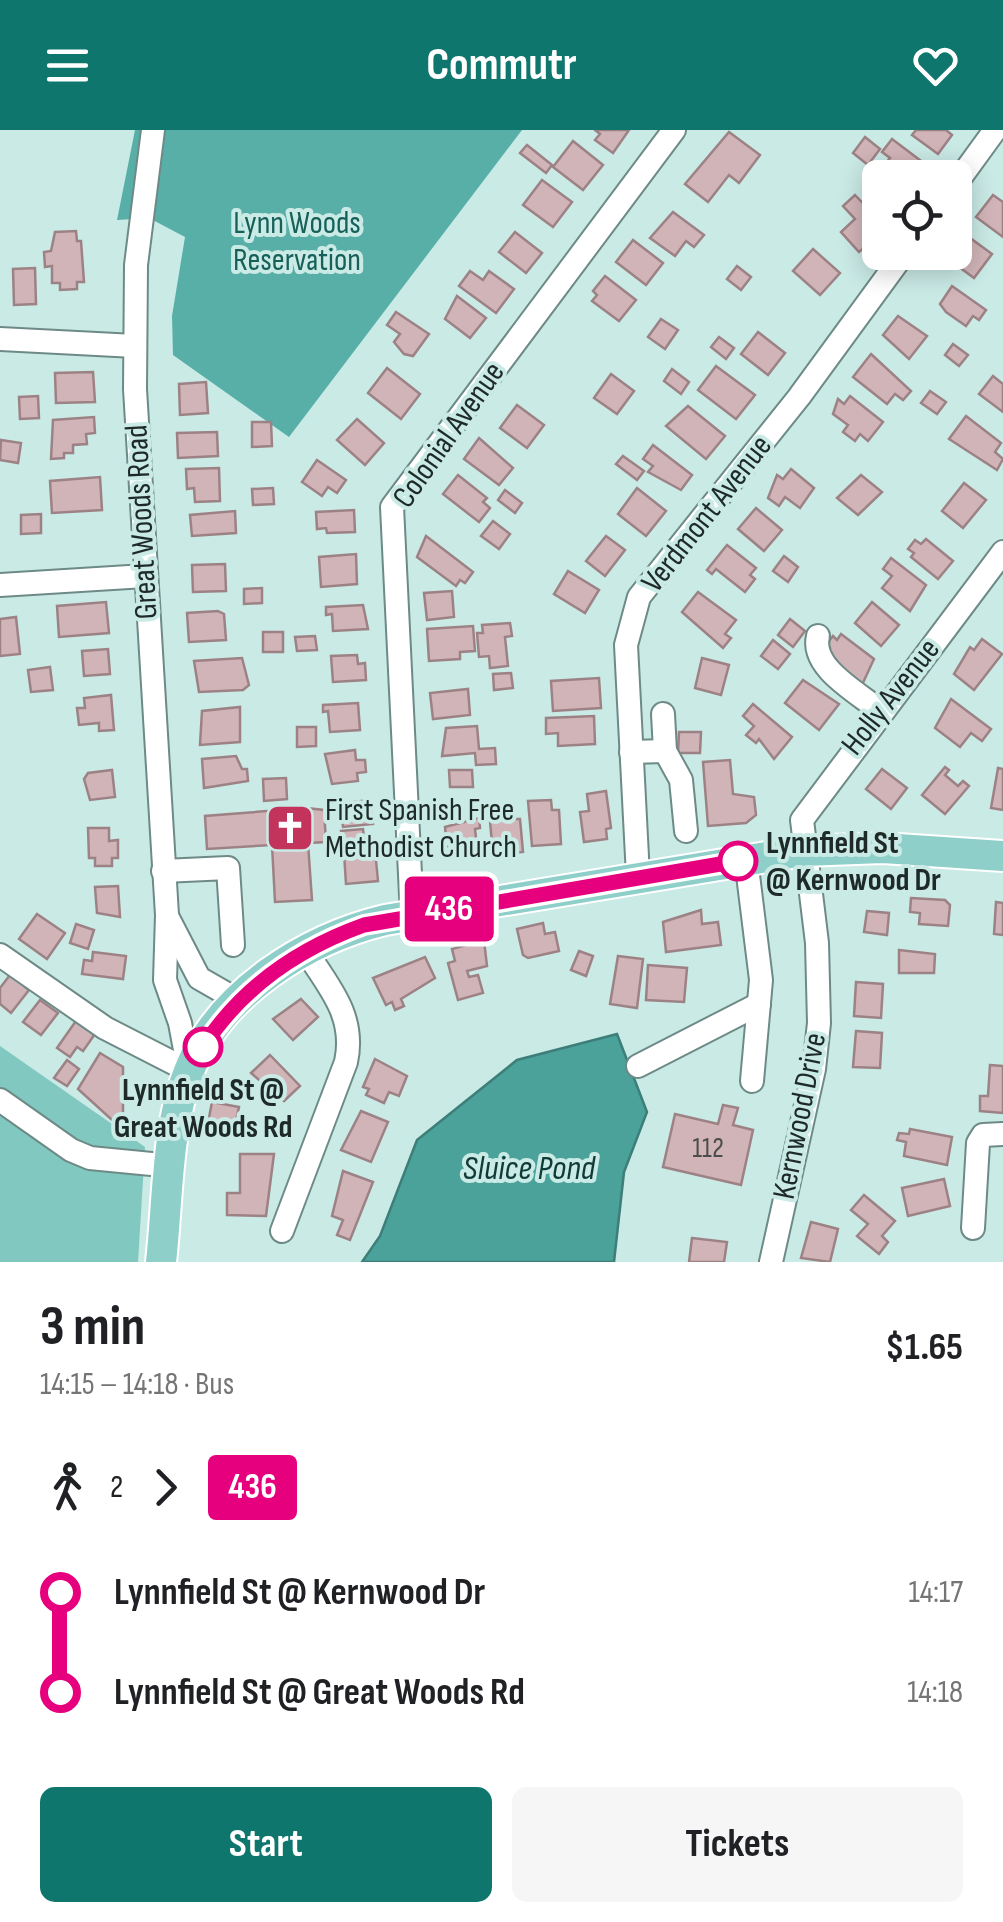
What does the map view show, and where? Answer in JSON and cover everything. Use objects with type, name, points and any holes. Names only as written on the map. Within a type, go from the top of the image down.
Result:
[{"type":"main road","points":[[161,1262],[189,1070],[239,1001],[305,950],[364,925],[412,915],[803,851],[882,848],[1003,856]]},
{"type":"street","name":"Great Woods Road","points":[[152,130],[140,202],[135,346],[167,915],[176,941],[200,978],[239,1001]]},
{"type":"street","name":"Colonial Avenue","points":[[412,915],[392,506],[674,130]]},
{"type":"street","points":[[972,162],[995,130]]},
{"type":"street","name":"Verdmont Avenue","points":[[638,876],[626,645],[640,597],[799,397],[892,270]]},
{"type":"street","points":[[0,339],[135,346]]},
{"type":"street","name":"Holly Avenue","points":[[803,851],[802,820],[1003,552]]},
{"type":"street","points":[[0,585],[145,576]]},
{"type":"street","points":[[818,636],[816,650],[826,666],[880,711]]},
{"type":"street","points":[[663,714],[665,752],[681,780],[686,832]]},
{"type":"street","points":[[631,752],[665,752]]},
{"type":"street","name":"Kernwood Drive","points":[[771,1262],[810,1086],[818,1023],[814,913],[803,851]]},
{"type":"street","points":[[746,859],[762,980],[752,1081]]},
{"type":"street","points":[[163,871],[228,868],[234,945]]},
{"type":"street","name":"Great Woods Road","points":[[167,915],[162,942],[165,980],[180,1023],[189,1070]]},
{"type":"street","points":[[282,1231],[346,1062],[350,1040],[347,1016],[305,950]]},
{"type":"street","points":[[0,955],[104,1028],[189,1070]]},
{"type":"street","points":[[638,1066],[759,1004]]},
{"type":"street","points":[[0,1100],[71,1150],[90,1158],[172,1166]]},
{"type":"street","points":[[974,1228],[978,1143],[983,1135],[1003,1134]]},
{"type":"shaded area","points":[[0,1046],[145,1147],[138,1262],[0,1262]]},
{"type":"green space","name":"Lynn Woods Reservation","points":[[135,130],[522,130],[289,437],[173,355],[172,316],[185,237],[149,218],[117,220]]},
{"type":"water","name":"Sluice Pond","points":[[617,1034],[647,1112],[624,1172],[614,1262],[362,1262],[380,1236],[417,1140],[517,1060]]},
{"type":"building","points":[[595,130],[629,130],[613,153],[595,140],[600,134]]},
{"type":"building","points":[[916,130],[946,130],[952,135],[938,154],[912,135]]},
{"type":"building","points":[[729,132],[760,155],[739,183],[729,175],[708,202],[685,184]]},
{"type":"building","points":[[865,137],[880,149],[872,160],[862,160],[853,153]]},
{"type":"building","points":[[892,139],[920,160],[888,160],[882,152]]},
{"type":"building","points":[[573,141],[603,165],[583,190],[553,167]]},
{"type":"building","points":[[527,145],[552,165],[546,173],[520,153]]},
{"type":"building","points":[[542,180],[572,202],[553,227],[523,205]]},
{"type":"building","points":[[855,195],[862,202],[859,252],[841,232],[855,219],[843,206]]},
{"type":"building","points":[[993,195],[1003,202],[1003,237],[976,217]]},
{"type":"building","points":[[673,212],[704,235],[694,247],[686,241],[675,256],[650,238]]},
{"type":"building","points":[[76,231],[77,241],[81,241],[84,282],[77,282],[77,289],[60,290],[60,283],[52,283],[52,266],[45,267],[44,252],[51,251],[55,232]]},
{"type":"building","points":[[515,232],[542,253],[526,273],[499,252]]},
{"type":"building","points":[[972,239],[992,254],[974,278],[963,270],[972,270]]},
{"type":"building","points":[[633,240],[663,263],[646,285],[616,262]]},
{"type":"building","points":[[813,249],[840,273],[820,295],[793,271]]},
{"type":"building","points":[[737,266],[751,277],[741,290],[727,279]]},
{"type":"building","points":[[35,268],[36,304],[14,305],[13,269]]},
{"type":"building","points":[[470,271],[483,280],[489,271],[514,289],[496,313],[459,286]]},
{"type":"building","points":[[605,276],[636,300],[619,321],[592,301],[597,295],[593,291]]},
{"type":"building","points":[[952,286],[986,310],[979,320],[973,316],[966,326],[946,312],[940,304]]},
{"type":"building","points":[[457,296],[486,318],[470,338],[445,319]]},
{"type":"building","points":[[396,312],[429,334],[413,356],[404,354],[394,342],[400,334],[387,325]]},
{"type":"building","points":[[898,316],[927,336],[909,359],[883,335]]},
{"type":"building","points":[[661,319],[678,330],[665,349],[648,337]]},
{"type":"building","points":[[758,332],[785,353],[768,375],[741,354]]},
{"type":"building","points":[[719,337],[734,348],[726,359],[711,347]]},
{"type":"building","points":[[953,344],[968,355],[959,366],[945,355]]},
{"type":"building","points":[[871,354],[911,391],[903,400],[895,394],[887,404],[853,377]]},
{"type":"building","points":[[716,366],[755,395],[736,419],[698,390]]},
{"type":"building","points":[[387,368],[420,394],[401,419],[368,393]]},
{"type":"building","points":[[672,369],[689,382],[681,394],[664,381]]},
{"type":"building","points":[[93,372],[95,402],[56,403],[55,373]]},
{"type":"building","points":[[611,374],[634,391],[617,414],[594,398]]},
{"type":"building","points":[[993,376],[1003,384],[1003,412],[979,394]]},
{"type":"building","points":[[206,382],[208,413],[180,415],[179,384]]},
{"type":"building","points":[[930,391],[946,402],[937,414],[921,403]]},
{"type":"building","points":[[38,396],[39,418],[20,419],[19,397]]},
{"type":"building","points":[[850,396],[883,422],[868,441],[860,434],[855,441],[843,432],[848,425],[833,414],[838,399],[844,404]]},
{"type":"building","points":[[517,405],[544,425],[527,448],[500,428]]},
{"type":"building","points":[[688,406],[725,436],[706,459],[666,426]]},
{"type":"building","points":[[966,416],[1001,443],[995,452],[1003,459],[997,470],[949,439]]},
{"type":"building","points":[[94,417],[95,433],[86,434],[87,444],[73,445],[73,453],[51,459],[53,420]]},
{"type":"building","points":[[357,419],[384,443],[365,465],[337,440]]},
{"type":"building","points":[[252,422],[271,422],[272,446],[252,447]]},
{"type":"building","points":[[217,432],[218,456],[178,458],[177,433]]},
{"type":"building","points":[[479,438],[513,468],[499,485],[464,459]]},
{"type":"building","points":[[1,440],[21,443],[18,463],[0,460]]},
{"type":"building","points":[[653,445],[692,475],[681,490],[648,472],[653,466],[643,459]]},
{"type":"building","points":[[623,456],[644,471],[637,480],[616,464]]},
{"type":"building","points":[[317,460],[346,480],[337,493],[328,487],[322,496],[302,482]]},
{"type":"building","points":[[219,468],[220,501],[195,502],[194,488],[187,489],[186,469]]},
{"type":"building","points":[[791,469],[814,488],[800,508],[785,497],[779,506],[768,498],[777,475],[783,479]]},
{"type":"building","points":[[458,475],[487,498],[483,502],[490,508],[479,522],[443,494]]},
{"type":"building","points":[[861,475],[882,492],[858,515],[837,498]]},
{"type":"building","points":[[100,477],[102,510],[52,513],[50,481]]},
{"type":"building","points":[[964,483],[986,500],[963,528],[942,511]]},
{"type":"building","points":[[273,488],[274,504],[253,505],[252,489]]},
{"type":"building","points":[[637,488],[666,511],[646,536],[618,514]]},
{"type":"building","points":[[505,490],[522,503],[515,513],[498,500]]},
{"type":"building","points":[[756,508],[782,530],[764,551],[738,529]]},
{"type":"building","points":[[354,510],[355,532],[327,533],[326,528],[317,529],[316,512]]},
{"type":"building","points":[[235,511],[236,533],[192,536],[190,515]]},
{"type":"building","points":[[41,514],[41,533],[21,534],[21,515]]},
{"type":"building","points":[[493,521],[510,534],[499,549],[481,536]]},
{"type":"building","points":[[426,536],[473,572],[465,583],[460,580],[456,586],[417,557]]},
{"type":"building","points":[[606,536],[625,550],[605,576],[586,561]]},
{"type":"building","points":[[926,539],[953,561],[938,579],[911,557],[914,553],[908,549],[915,540],[921,544]]},
{"type":"building","points":[[727,545],[756,568],[750,575],[755,579],[745,592],[716,569],[712,574],[707,570]]},
{"type":"building","points":[[356,554],[357,584],[321,587],[319,557]]},
{"type":"building","points":[[784,556],[798,567],[788,582],[773,571]]},
{"type":"building","points":[[891,558],[926,585],[910,611],[882,588],[892,576],[883,569]]},
{"type":"building","points":[[225,564],[226,591],[193,592],[192,565]]},
{"type":"building","points":[[568,571],[599,590],[585,613],[554,594]]},
{"type":"building","points":[[262,588],[262,603],[244,604],[244,589]]},
{"type":"building","points":[[452,591],[454,617],[427,620],[424,593]]},
{"type":"building","points":[[698,592],[736,620],[725,634],[731,638],[723,648],[682,612]]},
{"type":"building","points":[[106,602],[109,633],[59,637],[57,606]]},
{"type":"building","points":[[872,602],[899,625],[881,646],[855,623]]},
{"type":"building","points":[[363,605],[368,629],[333,631],[332,614],[326,615],[326,607]]},
{"type":"building","points":[[187,613],[224,614],[226,640],[189,642]]},
{"type":"building","points":[[16,617],[20,654],[0,656],[0,619]]},
{"type":"building","points":[[790,619],[805,631],[793,647],[778,635]]},
{"type":"building","points":[[510,623],[512,636],[505,637],[508,666],[490,668],[489,656],[479,657],[477,633],[483,633],[482,625]]},
{"type":"building","points":[[473,626],[475,651],[460,652],[460,659],[429,661],[427,629]]},
{"type":"building","points":[[263,632],[283,632],[283,652],[263,652]]},
{"type":"building","points":[[841,634],[874,659],[862,685],[822,650],[833,636],[837,640]]},
{"type":"building","points":[[315,636],[317,650],[297,651],[295,637]]},
{"type":"building","points":[[982,639],[1002,654],[974,690],[954,674],[970,647],[974,650]]},
{"type":"building","points":[[773,640],[790,654],[778,669],[761,656]]},
{"type":"building","points":[[108,649],[110,674],[84,676],[82,651]]},
{"type":"building","points":[[357,655],[358,664],[365,663],[366,680],[333,682],[331,656]]},
{"type":"building","points":[[242,658],[249,685],[243,690],[199,692],[194,661]]},
{"type":"building","points":[[702,658],[729,665],[721,695],[695,688]]},
{"type":"building","points":[[50,667],[53,690],[31,692],[28,670]]},
{"type":"building","points":[[511,673],[513,688],[494,690],[493,674]]},
{"type":"building","points":[[599,678],[601,708],[553,711],[551,681]]},
{"type":"building","points":[[803,680],[839,704],[819,730],[785,703]]},
{"type":"building","points":[[468,689],[470,715],[433,719],[430,693]]},
{"type":"building","points":[[111,695],[114,730],[99,731],[99,723],[79,725],[77,708],[85,708],[84,698]]},
{"type":"building","points":[[951,699],[991,729],[982,741],[971,733],[960,747],[935,728]]},
{"type":"building","points":[[358,703],[360,730],[330,732],[328,711],[323,712],[323,705]]},
{"type":"building","points":[[753,704],[792,737],[774,759],[759,739],[756,743],[746,735],[754,726],[743,716]]},
{"type":"building","points":[[240,707],[240,742],[200,745],[202,711]]},
{"type":"building","points":[[594,716],[595,744],[558,746],[558,733],[546,734],[546,718]]},
{"type":"building","points":[[477,726],[479,749],[495,748],[496,764],[476,765],[475,753],[442,756],[446,728]]},
{"type":"building","points":[[297,727],[316,727],[316,746],[297,747]]},
{"type":"building","points":[[679,732],[701,732],[700,753],[678,753]]},
{"type":"building","points":[[355,750],[356,760],[365,760],[366,772],[357,773],[358,781],[332,784],[325,754]]},
{"type":"building","points":[[236,756],[242,769],[247,769],[248,781],[204,788],[202,759]]},
{"type":"building","points":[[730,760],[733,794],[754,797],[756,815],[746,823],[708,826],[703,762]]},
{"type":"building","points":[[945,767],[949,770],[945,775],[958,786],[963,781],[969,786],[945,814],[922,795]]},
{"type":"building","points":[[998,768],[1003,769],[1003,810],[991,808]]},
{"type":"building","points":[[882,769],[907,788],[891,809],[866,789]]},
{"type":"building","points":[[112,770],[115,797],[90,800],[84,779],[88,773]]},
{"type":"building","points":[[449,770],[472,770],[473,787],[450,787]]},
{"type":"building","points":[[286,778],[287,799],[264,801],[263,779]]},
{"type":"building","points":[[606,791],[611,828],[606,829],[607,839],[584,842],[580,812],[589,811],[587,794]]},
{"type":"building","points":[[370,800],[373,824],[343,827],[340,803]]},
{"type":"building","points":[[551,800],[552,810],[559,810],[561,844],[532,846],[528,801]]},
{"type":"building","points":[[513,808],[514,819],[520,819],[523,852],[493,855],[490,821],[495,821],[495,810]]},
{"type":"building","points":[[324,810],[326,842],[308,843],[312,900],[275,902],[272,845],[207,849],[205,816]]},
{"type":"building","points":[[479,818],[480,828],[475,829],[478,855],[448,858],[445,827]]},
{"type":"building","points":[[88,828],[109,828],[109,841],[118,840],[118,858],[112,858],[112,866],[95,866],[95,858],[89,858]]},
{"type":"building","points":[[363,829],[365,847],[343,849],[341,831]]},
{"type":"building","points":[[375,850],[378,881],[346,884],[344,853]]},
{"type":"building","points":[[118,886],[120,917],[97,913],[95,887]]},
{"type":"building","points":[[911,898],[945,900],[950,905],[948,926],[919,924],[920,913],[910,912]]},
{"type":"building","points":[[996,902],[1003,903],[1003,935],[994,934]]},
{"type":"building","points":[[701,910],[702,924],[718,922],[721,945],[666,952],[663,922]]},
{"type":"building","points":[[867,911],[889,913],[887,935],[864,932]]},
{"type":"building","points":[[37,914],[65,933],[47,959],[19,939]]},
{"type":"building","points":[[543,923],[545,934],[555,932],[559,951],[528,958],[523,955],[517,929]]},
{"type":"building","points":[[76,924],[94,930],[88,949],[70,943]]},
{"type":"building","points":[[484,940],[487,966],[467,971],[469,977],[478,975],[483,993],[458,1000],[448,963],[455,961],[452,949]]},
{"type":"building","points":[[899,950],[935,954],[934,973],[899,973]]},
{"type":"building","points":[[579,951],[593,956],[586,976],[571,970]]},
{"type":"building","points":[[93,952],[126,956],[123,979],[82,974],[84,960],[92,961]]},
{"type":"building","points":[[618,956],[643,959],[637,1008],[610,1004]]},
{"type":"building","points":[[425,957],[435,978],[401,999],[404,1006],[395,1010],[392,1002],[386,1005],[373,978]]},
{"type":"building","points":[[648,965],[687,968],[684,1002],[646,1000]]},
{"type":"building","points":[[13,971],[28,982],[25,987],[29,990],[11,1013],[0,1004],[0,988]]},
{"type":"building","points":[[856,982],[883,984],[881,1018],[854,1016]]},
{"type":"building","points":[[301,999],[318,1017],[293,1040],[273,1019]]},
{"type":"building","points":[[40,1000],[58,1013],[41,1035],[23,1022]]},
{"type":"building","points":[[78,1018],[97,1031],[83,1051],[77,1047],[70,1057],[57,1048]]},
{"type":"building","points":[[856,1031],[882,1033],[880,1068],[853,1067]]},
{"type":"building","points":[[100,1053],[123,1067],[123,1130],[78,1089]]},
{"type":"building","points":[[270,1055],[300,1086],[284,1101],[251,1073]]},
{"type":"building","points":[[375,1059],[407,1076],[399,1096],[389,1092],[384,1103],[366,1095],[369,1089],[363,1087]]},
{"type":"building","points":[[67,1060],[79,1069],[67,1086],[54,1078]]},
{"type":"building","points":[[990,1065],[1003,1066],[1003,1113],[980,1111],[980,1096],[988,1096]]},
{"type":"building","points":[[212,1102],[239,1107],[233,1133],[207,1128]]},
{"type":"building","points":[[723,1105],[738,1108],[733,1125],[753,1130],[741,1185],[663,1167],[675,1114],[718,1124]]},
{"type":"building","points":[[361,1111],[388,1122],[371,1162],[341,1150]]},
{"type":"building","points":[[910,1129],[952,1137],[947,1165],[904,1156],[906,1142],[897,1140],[899,1133],[909,1134]]},
{"type":"building","points":[[240,1154],[274,1154],[266,1216],[227,1215],[227,1193],[240,1193]]},
{"type":"building","points":[[343,1171],[373,1182],[350,1240],[337,1235],[343,1220],[332,1216]]},
{"type":"building","points":[[944,1179],[950,1206],[908,1216],[902,1188]]},
{"type":"building","points":[[864,1195],[895,1221],[882,1236],[888,1242],[879,1254],[857,1236],[868,1224],[851,1210]]},
{"type":"building","points":[[811,1222],[838,1229],[830,1262],[801,1258]]},
{"type":"building","points":[[692,1238],[727,1242],[724,1262],[689,1262]]},
{"type":"bus line","name":"436","points":[[203,1047],[239,1001],[282,964],[324,940],[364,925],[738,861]]},
{"type":"place","name":"First Spanish Free Methodist Church","points":[[290,828]]},
{"type":"place","name":"Lynnfield St @ Kernwood Dr","points":[[738,861]]},
{"type":"place","name":"Lynnfield St @ Great Woods Rd","points":[[203,1047]]}]
